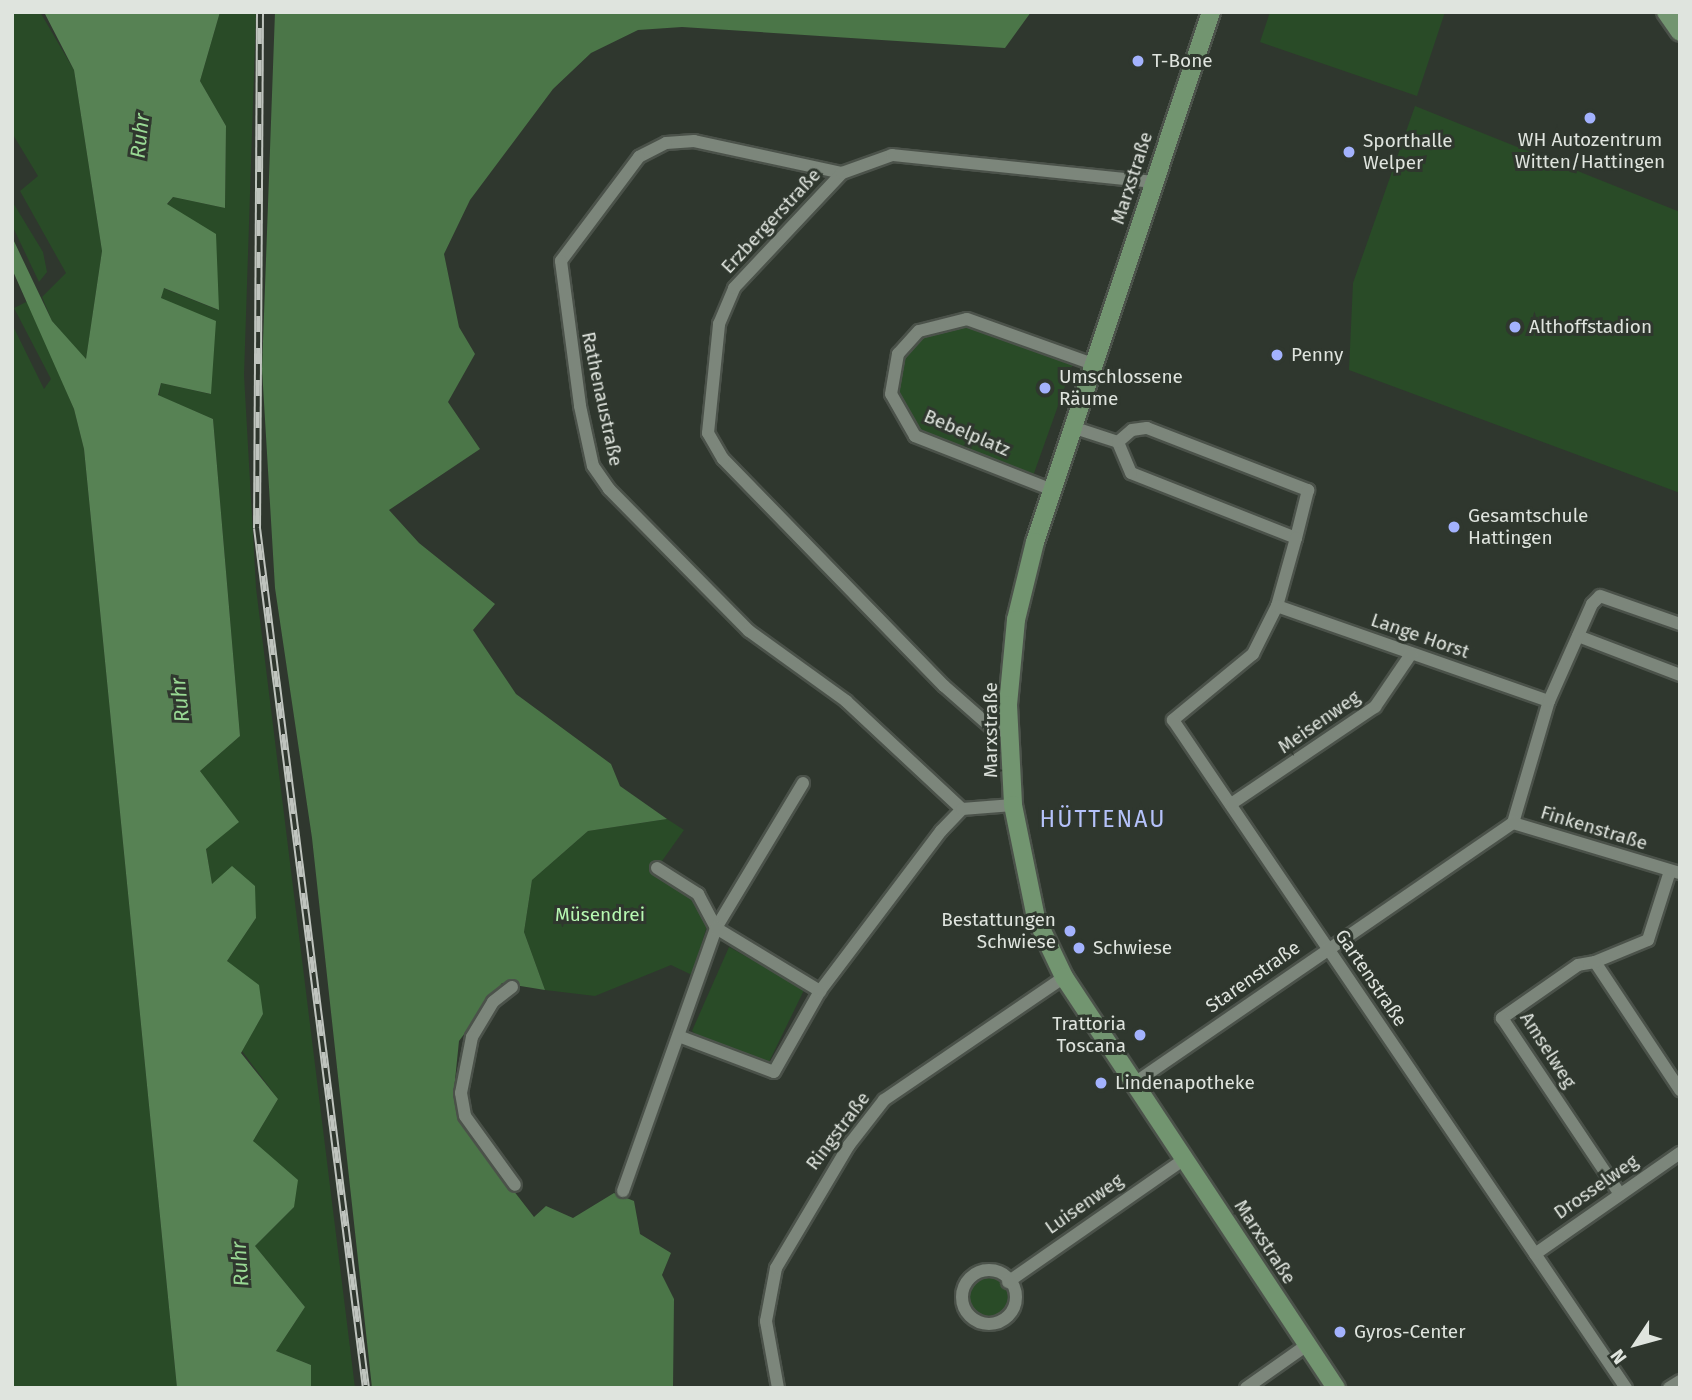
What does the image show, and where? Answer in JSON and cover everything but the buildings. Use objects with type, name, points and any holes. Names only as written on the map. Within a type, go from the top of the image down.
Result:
[{"type":"street","name":"Marxstraße","points":[[1211,12],[1050,489],[1016,620],[1009,732],[1013,805],[1036,918],[1064,977],[1336,1388]]},
{"type":"street","points":[[1666,12],[1680,32]]},
{"type":"street","name":"Rathenaustraße","points":[[842,173],[694,141],[666,143],[639,157],[561,261],[580,407],[593,466],[609,489],[748,631],[846,701],[962,809]]},
{"type":"street","name":"Erzbergerstraße","points":[[1009,732],[993,729],[944,686],[749,489],[708,433],[727,298],[842,173],[892,155],[1153,181]]},
{"type":"street","name":"Bebelplatz","points":[[1050,489],[915,436],[891,394],[898,354],[919,331],[967,319],[1093,364]]},
{"type":"street","points":[[1072,427],[1118,442],[1132,473],[1296,538]]},
{"type":"street","points":[[1118,442],[1132,430],[1147,428],[1308,490],[1277,606]]},
{"type":"street","points":[[1513,823],[1549,701],[1578,636],[1600,596],[1680,624]]},
{"type":"street","name":"Lange Horst","points":[[1277,606],[1549,701]]},
{"type":"street","name":"Gartenstraße","points":[[1277,606],[1238,672],[1173,720],[1626,1388]]},
{"type":"street","points":[[1578,636],[1680,675]]},
{"type":"street","name":"Meisenweg","points":[[1231,804],[1375,707],[1411,654]]},
{"type":"street","points":[[624,1191],[681,1037],[716,928],[803,783]]},
{"type":"street","points":[[681,1037],[774,1072],[820,991],[962,809],[1013,805]]},
{"type":"street","name":"Finkenstraße","points":[[1466,857],[1513,823],[1675,872]]},
{"type":"street","name":"Starenstraße","points":[[1133,1084],[1327,949],[1466,857]]},
{"type":"street","points":[[657,868],[698,894],[716,928],[820,991]]},
{"type":"street","name":"Amselweg","points":[[1620,1194],[1502,1018],[1578,965],[1595,962],[1648,940],[1675,872]]},
{"type":"street","points":[[1595,962],[1680,1090]]},
{"type":"street","name":"Ringstraße","points":[[778,1388],[766,1321],[776,1268],[849,1145],[884,1100],[1064,977]]},
{"type":"street","points":[[512,987],[493,1002],[471,1037],[461,1093],[465,1116],[515,1185]]},
{"type":"street","name":"Drosselweg","points":[[1535,1254],[1680,1153]]},
{"type":"street","name":"Luisenweg","points":[[1008,1282],[1184,1158]]},
{"type":"street","points":[[984,1268],[1008,1282],[1016,1309],[998,1324],[981,1324],[962,1298],[963,1280],[984,1268]]},
{"type":"street","points":[[1246,1388],[1307,1345]]},
{"type":"street","points":[[1670,1388],[1680,1381]]},
{"type":"green space","points":[[12,12],[40,12],[74,70],[102,251],[86,360],[52,321],[42,297],[66,273],[20,191],[38,176],[12,133]]},
{"type":"green space","points":[[220,12],[256,12],[244,375],[256,588],[355,1388],[311,1388],[311,1365],[276,1351],[305,1307],[255,1246],[294,1207],[253,1141],[278,1099],[242,1051],[263,1014],[227,961],[256,918],[212,885],[206,848],[238,821],[200,771],[240,736],[213,419],[159,396],[161,383],[210,394],[161,299],[163,288],[218,310],[167,205],[173,197],[225,208],[226,126],[200,81]]},
{"type":"green space","points":[[1270,12],[1445,12],[1417,96],[1260,42]]},
{"type":"green space","name":"Althoffstadion","points":[[1415,106],[1680,212],[1680,493],[1349,370],[1353,283]]},
{"type":"green space","points":[[12,201],[43,252],[47,272],[39,282],[12,225]]},
{"type":"green space","points":[[28,301],[74,409],[84,449],[177,1388],[12,1388],[12,324],[44,389],[51,379],[14,308]]},
{"type":"green space","points":[[969,325],[1074,361],[1033,476],[916,433],[896,393],[902,359],[927,331]]},
{"type":"green space","name":"Müsendrei","points":[[667,819],[684,830],[657,868],[690,895],[707,926],[692,975],[671,965],[595,996],[545,990],[524,932],[532,880],[588,831]]},
{"type":"green space","points":[[729,947],[805,988],[769,1062],[705,1042],[692,1031]]},
{"type":"green space","points":[[988,1277],[996,1278],[1002,1283],[1007,1289],[1007,1305],[1002,1311],[996,1316],[988,1317],[980,1316],[974,1311],[969,1305],[968,1297],[969,1289],[974,1283],[980,1278]]},
{"type":"shaded area","points":[[275,12],[1031,12],[1005,48],[682,27],[638,30],[591,53],[553,89],[470,200],[444,254],[459,327],[475,354],[448,402],[480,449],[389,510],[419,543],[495,604],[473,630],[516,694],[611,764],[620,786],[667,819],[588,831],[532,880],[524,932],[545,990],[502,983],[459,1041],[454,1090],[464,1127],[534,1217],[546,1206],[573,1218],[614,1193],[634,1201],[640,1234],[671,1253],[662,1275],[674,1299],[673,1388],[372,1388],[312,838],[275,588],[262,369]]},
{"type":"water","name":"Ruhr","points":[[44,12],[220,12],[200,81],[226,126],[225,208],[173,197],[167,204],[216,234],[219,310],[164,288],[161,298],[216,321],[211,394],[161,383],[158,395],[213,419],[240,736],[200,771],[239,822],[206,849],[212,884],[232,866],[255,886],[256,918],[227,961],[259,985],[263,1014],[241,1053],[278,1099],[253,1141],[298,1180],[294,1207],[255,1246],[305,1307],[276,1351],[311,1365],[311,1388],[177,1388],[84,449],[74,409],[12,269],[12,237],[52,321],[86,359],[102,251],[74,70]]},
{"type":"railway","points":[[260,12],[257,528],[366,1388]]},
{"type":"place","name":"T-Bone","points":[[1138,61]]},
{"type":"place","name":"WH Autozentrum Witten/Hattingen","points":[[1590,118]]},
{"type":"place","name":"Sporthalle Welper","points":[[1349,152]]},
{"type":"place","name":"Althoffstadion","points":[[1515,327]]},
{"type":"place","name":"Penny","points":[[1277,355]]},
{"type":"place","name":"Umschlossene Räume","points":[[1045,388]]},
{"type":"place","name":"Gesamtschule Hattingen","points":[[1454,527]]},
{"type":"place","name":"Bestattungen Schwiese","points":[[1070,931]]},
{"type":"place","name":"Schwiese","points":[[1079,948]]},
{"type":"place","name":"Trattoria Toscana","points":[[1140,1035]]},
{"type":"place","name":"Lindenapotheke","points":[[1101,1083]]},
{"type":"place","name":"Gyros-Center","points":[[1340,1332]]},
{"type":"district","name":"HÜTTENAU","points":[[1103,819]]}]
